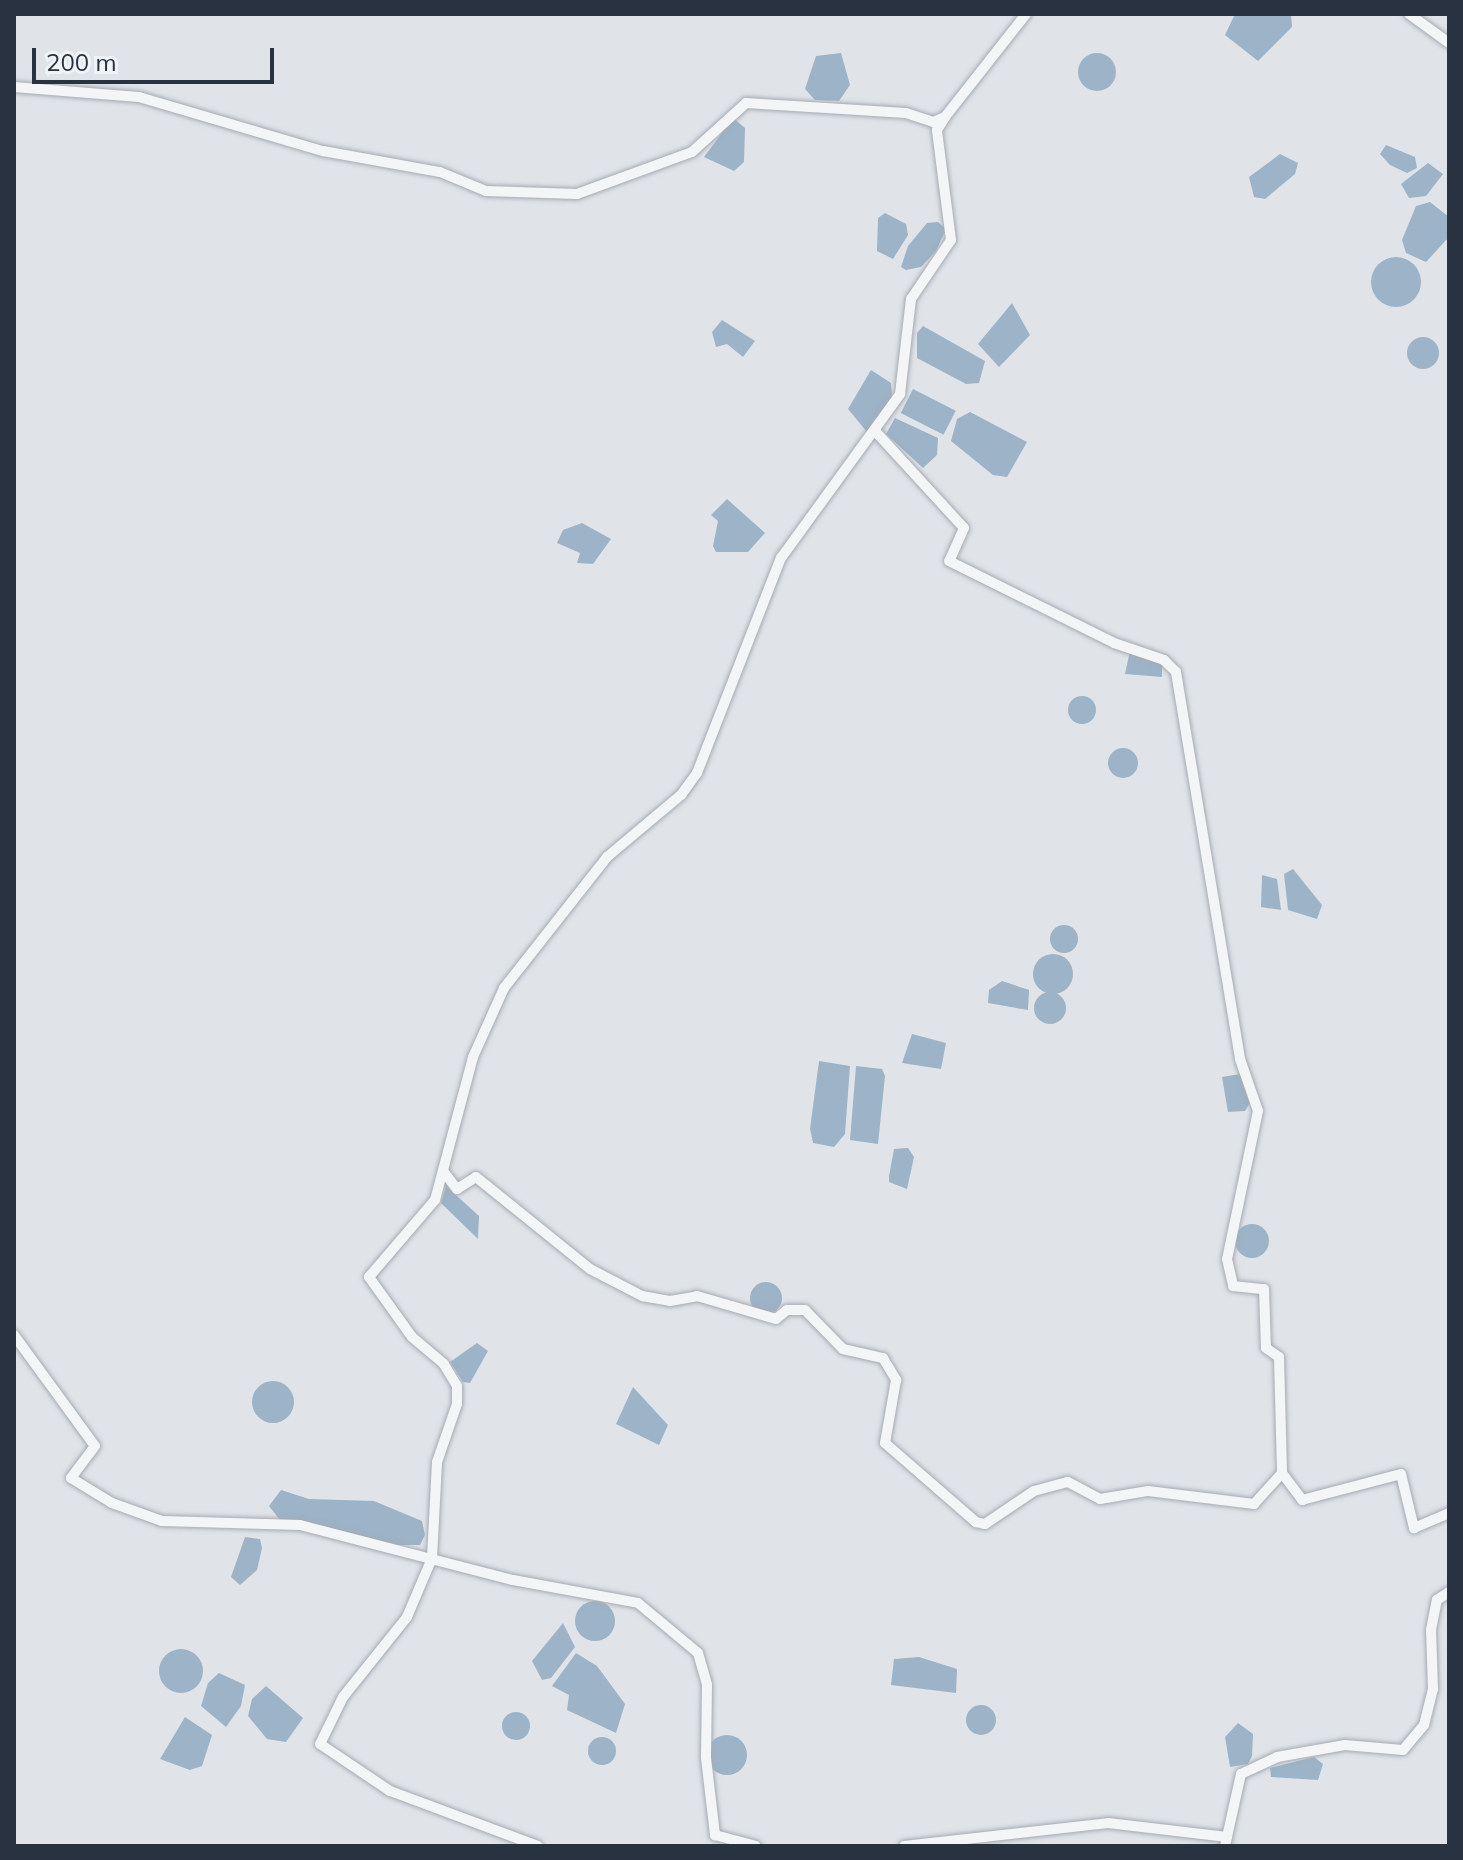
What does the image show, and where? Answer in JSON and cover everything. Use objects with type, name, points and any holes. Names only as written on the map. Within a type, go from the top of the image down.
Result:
[{"type":"street","points":[[538,1846],[390,1791],[320,1744],[343,1697],[407,1617],[432,1558],[437,1462],[457,1386],[369,1277],[435,1200],[473,1057],[504,988],[607,857],[681,795],[697,773],[781,558],[876,432],[904,383],[915,290],[951,240],[937,130],[1026,14]]},
{"type":"street","points":[[1409,14],[1449,43]]},
{"type":"street","points":[[14,87],[139,97],[323,151],[440,172],[486,191],[562,193],[603,188],[692,152],[746,103],[906,113],[933,122],[945,117]]},
{"type":"street","points":[[876,432],[964,528],[949,561],[1090,632],[1164,660],[1176,672],[1240,1059],[1258,1111],[1227,1259],[1233,1286],[1264,1289],[1266,1348],[1279,1357],[1282,1473],[1302,1500],[1401,1474],[1414,1528],[1449,1513]]},
{"type":"street","points":[[443,1171],[457,1189],[476,1177],[590,1269],[642,1296],[670,1301],[697,1296],[776,1319],[787,1310],[805,1310],[843,1349],[883,1358],[896,1380],[885,1443],[976,1522],[985,1524],[1034,1491],[1068,1482],[1100,1499],[1148,1491],[1254,1504],[1282,1473]]},
{"type":"street","points":[[14,1335],[95,1446],[71,1478],[78,1488],[162,1521],[300,1525],[432,1558],[638,1603],[698,1653],[707,1685],[706,1758],[715,1835],[756,1846]]},
{"type":"street","points":[[904,1846],[1108,1823],[1226,1842],[1241,1774],[1277,1757],[1345,1745],[1403,1750],[1424,1725],[1433,1689],[1431,1630],[1437,1600],[1449,1592]]},
{"type":"water","points":[[1235,14],[1291,14],[1292,27],[1258,61],[1225,35]]},
{"type":"water","points":[[841,53],[850,85],[839,101],[815,100],[805,89],[816,56]]},
{"type":"water","points":[[1097,53],[1110,59],[1116,72],[1110,85],[1097,91],[1084,85],[1078,72],[1084,59]]},
{"type":"water","points":[[733,118],[745,128],[744,162],[734,171],[704,157]]},
{"type":"water","points":[[1386,145],[1415,157],[1417,168],[1407,173],[1390,165],[1380,154]]},
{"type":"water","points":[[1280,154],[1298,163],[1295,174],[1265,199],[1254,197],[1249,177]]},
{"type":"water","points":[[1428,163],[1443,174],[1426,196],[1409,198],[1401,184]]},
{"type":"water","points":[[1430,202],[1449,217],[1449,237],[1426,262],[1406,253],[1402,240],[1416,206]]},
{"type":"water","points":[[885,213],[906,224],[908,235],[893,259],[877,251],[878,218]]},
{"type":"water","points":[[938,222],[946,229],[936,251],[921,267],[906,270],[901,267],[908,246],[927,223]]},
{"type":"water","points":[[1396,257],[1414,264],[1421,282],[1414,300],[1396,307],[1378,300],[1371,282],[1378,264]]},
{"type":"water","points":[[1012,303],[1030,335],[999,367],[978,344]]},
{"type":"water","points":[[722,320],[755,341],[743,357],[727,344],[716,347],[712,332]]},
{"type":"water","points":[[923,326],[985,361],[979,383],[966,384],[917,358],[917,333]]},
{"type":"water","points":[[1423,337],[1435,341],[1439,353],[1435,365],[1423,369],[1411,365],[1407,353],[1411,341]]},
{"type":"water","points":[[871,370],[891,383],[892,394],[888,409],[867,432],[848,409]]},
{"type":"water","points":[[913,389],[956,411],[944,435],[901,413]]},
{"type":"water","points":[[970,412],[1027,442],[1007,477],[993,475],[951,441],[957,419]]},
{"type":"water","points":[[895,418],[938,438],[937,455],[923,468],[886,434]]},
{"type":"water","points":[[727,499],[765,533],[748,552],[716,552],[713,546],[718,521],[711,515]]},
{"type":"water","points":[[582,523],[611,539],[593,564],[577,563],[580,553],[557,543],[563,530]]},
{"type":"water","points":[[1130,651],[1162,665],[1162,677],[1125,674]]},
{"type":"water","points":[[1082,696],[1092,700],[1096,710],[1092,720],[1082,724],[1072,720],[1068,710],[1072,700]]},
{"type":"water","points":[[1123,748],[1133,753],[1138,763],[1133,773],[1123,778],[1113,773],[1108,763],[1113,753]]},
{"type":"water","points":[[1293,869],[1322,905],[1317,919],[1288,910],[1284,874]]},
{"type":"water","points":[[1262,875],[1277,879],[1281,910],[1261,907]]},
{"type":"water","points":[[1064,925],[1074,929],[1078,939],[1074,949],[1064,953],[1054,949],[1050,939],[1054,929]]},
{"type":"water","points":[[1053,954],[1067,960],[1073,974],[1067,988],[1053,994],[1039,988],[1033,974],[1039,960]]},
{"type":"water","points":[[1002,981],[1029,990],[1028,1010],[988,1003],[989,990]]},
{"type":"water","points":[[1050,992],[1061,997],[1066,1008],[1061,1019],[1050,1024],[1039,1019],[1034,1008],[1039,997]]},
{"type":"water","points":[[912,1034],[946,1043],[941,1069],[902,1063]]},
{"type":"water","points":[[819,1061],[850,1066],[845,1134],[834,1147],[813,1143],[810,1129]]},
{"type":"water","points":[[856,1066],[882,1069],[885,1076],[878,1144],[850,1140]]},
{"type":"water","points":[[1240,1074],[1250,1103],[1245,1111],[1228,1112],[1222,1077]]},
{"type":"water","points":[[908,1148],[914,1157],[907,1189],[889,1182],[889,1176],[894,1149]]},
{"type":"water","points":[[446,1186],[479,1216],[478,1239],[441,1203]]},
{"type":"water","points":[[1252,1224],[1264,1229],[1269,1241],[1264,1253],[1252,1258],[1240,1253],[1235,1241],[1240,1229]]},
{"type":"water","points":[[766,1282],[777,1287],[782,1298],[777,1309],[766,1314],[755,1309],[750,1298],[755,1287]]},
{"type":"water","points":[[477,1343],[488,1351],[470,1383],[463,1382],[450,1362]]},
{"type":"water","points":[[273,1381],[288,1387],[294,1402],[288,1417],[273,1423],[258,1417],[252,1402],[258,1387]]},
{"type":"water","points":[[633,1387],[668,1425],[659,1445],[616,1424]]},
{"type":"water","points":[[281,1490],[309,1499],[374,1501],[422,1521],[425,1535],[420,1545],[392,1545],[280,1520],[269,1506]]},
{"type":"water","points":[[245,1537],[260,1539],[262,1548],[257,1570],[240,1585],[231,1577]]},
{"type":"water","points":[[595,1601],[609,1607],[615,1621],[609,1635],[595,1641],[581,1635],[575,1621],[581,1607]]},
{"type":"water","points":[[563,1623],[575,1647],[551,1678],[542,1680],[532,1661]]},
{"type":"water","points":[[181,1649],[196,1656],[203,1671],[196,1686],[181,1693],[166,1686],[159,1671],[166,1656]]},
{"type":"water","points":[[576,1653],[597,1666],[625,1704],[616,1733],[567,1710],[569,1695],[552,1686]]},
{"type":"water","points":[[919,1657],[957,1669],[956,1693],[891,1685],[894,1659]]},
{"type":"water","points":[[219,1673],[245,1685],[241,1706],[226,1727],[201,1706],[208,1683]]},
{"type":"water","points":[[266,1686],[303,1718],[286,1742],[267,1739],[248,1716],[252,1699]]},
{"type":"water","points":[[981,1705],[987,1706],[995,1714],[995,1726],[987,1734],[981,1735],[975,1734],[967,1726],[966,1720],[967,1714],[975,1706]]},
{"type":"water","points":[[516,1712],[526,1716],[530,1726],[526,1736],[516,1740],[506,1736],[502,1726],[506,1716]]},
{"type":"water","points":[[185,1717],[212,1735],[202,1766],[190,1770],[160,1759]]},
{"type":"water","points":[[1238,1723],[1253,1734],[1252,1756],[1248,1764],[1230,1767],[1225,1737]]},
{"type":"water","points":[[727,1735],[741,1741],[747,1755],[741,1769],[727,1775],[713,1769],[707,1755],[713,1741]]},
{"type":"water","points":[[602,1737],[612,1741],[616,1751],[612,1761],[602,1765],[592,1761],[588,1751],[592,1741]]},
{"type":"water","points":[[1314,1757],[1323,1764],[1318,1780],[1271,1777],[1270,1768]]}]
